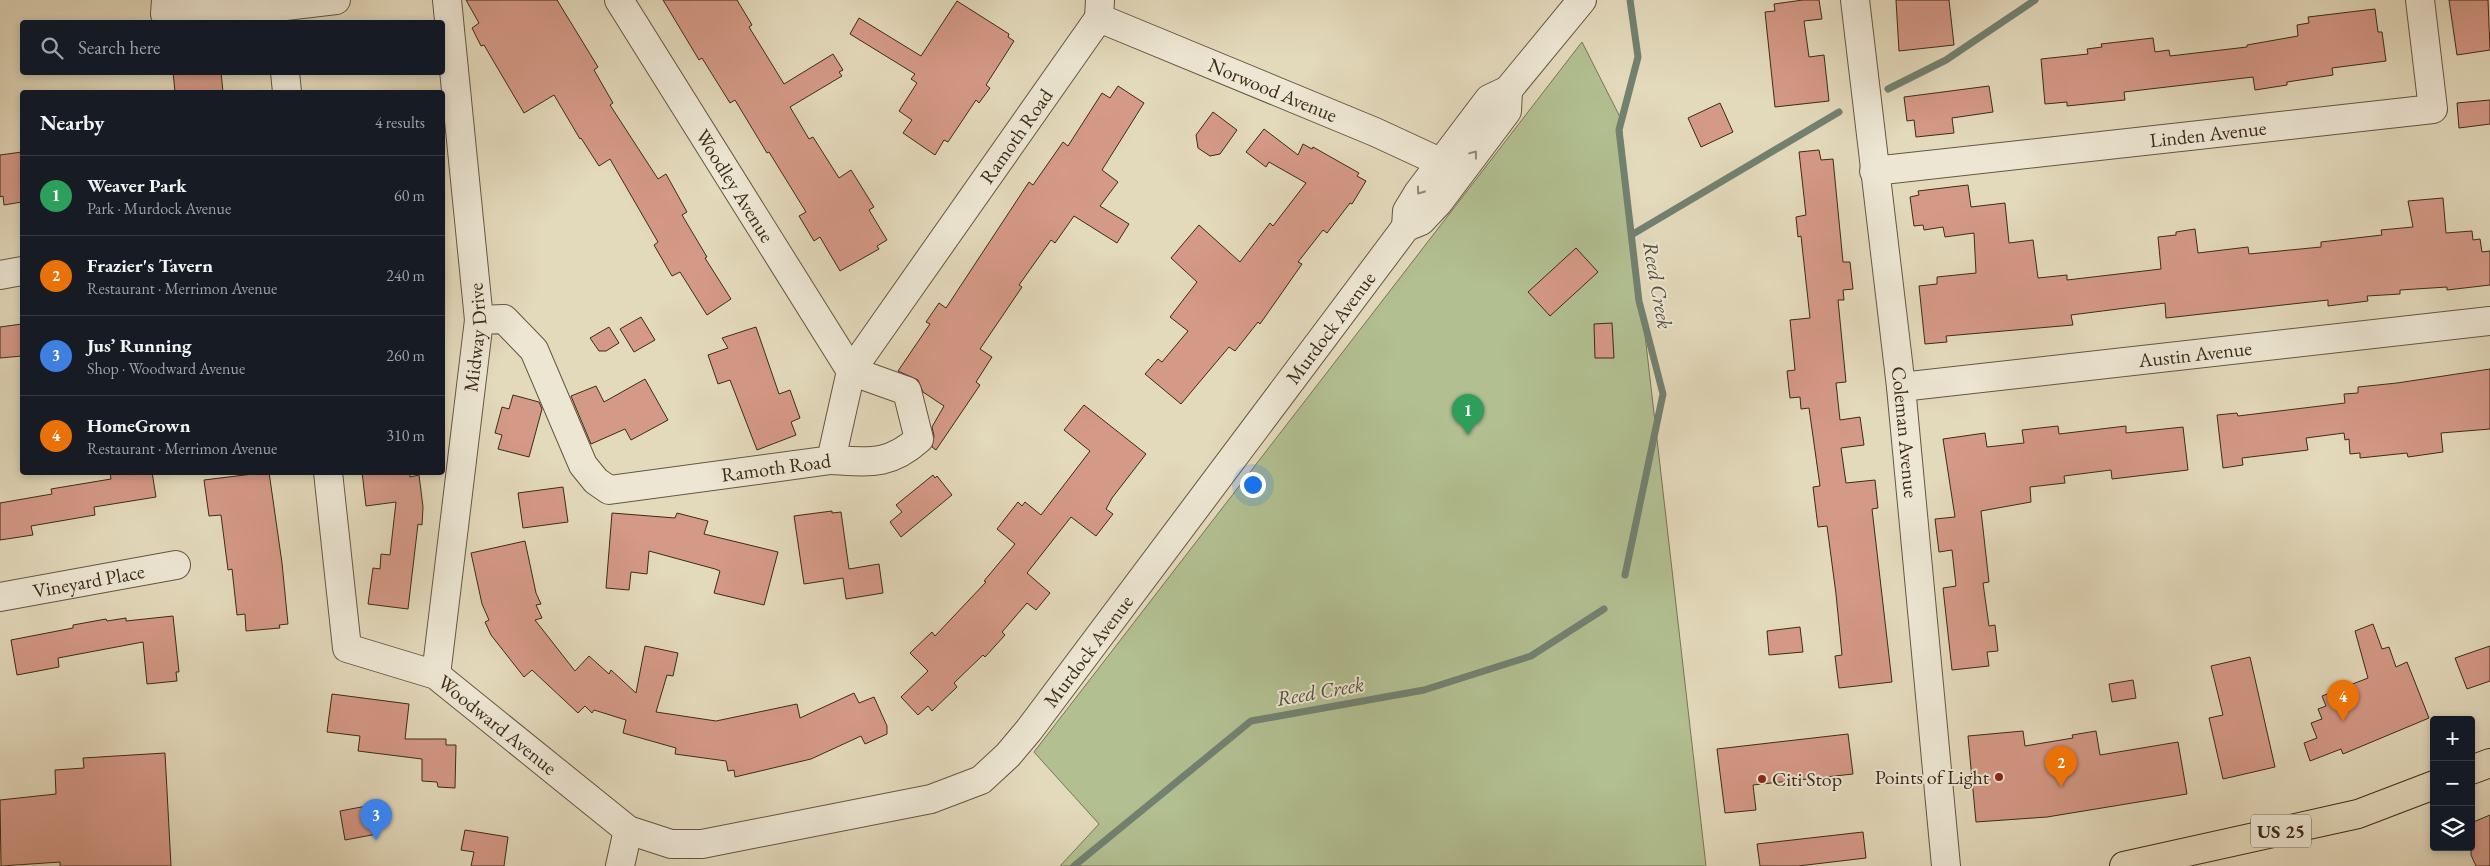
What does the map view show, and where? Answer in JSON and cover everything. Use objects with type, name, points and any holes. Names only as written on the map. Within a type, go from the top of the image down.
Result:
[{"type":"main road","points":[[2475,769],[2490,763]]},
{"type":"main road","name":"US 25","points":[[2124,866],[2358,814],[2430,787]]},
{"type":"street","points":[[166,0],[165,14],[278,15],[336,0]]},
{"type":"street","name":"Midway Drive","points":[[436,675],[479,320],[447,0]]},
{"type":"street","name":"Woodley Avenue","points":[[619,0],[851,371]]},
{"type":"street","name":"Murdock Avenue","points":[[628,830],[671,844],[702,844],[931,799],[981,780],[1008,755],[1029,730],[1406,227],[1421,221],[1450,170],[1507,111],[1508,90],[1582,0]]},
{"type":"street","name":"Coleman Avenue","points":[[1855,0],[1901,386],[1946,866]]},
{"type":"street","name":"Linden Avenue","points":[[1874,171],[2433,109],[2420,0]]},
{"type":"street","name":"Ramoth Road","points":[[479,320],[504,319],[534,350],[583,464],[596,481],[609,490],[832,460],[851,371],[1100,9]]},
{"type":"street","name":"Norwood Avenue","points":[[1100,9],[1375,132],[1450,170]]},
{"type":"street","points":[[285,75],[287,90]]},
{"type":"street","points":[[0,275],[20,271]]},
{"type":"street","name":"Austin Avenue","points":[[1901,386],[2490,321]]},
{"type":"street","points":[[832,460],[873,462],[903,453],[919,439],[907,391],[851,371]]},
{"type":"street","name":"Woodward Avenue","points":[[328,475],[347,648],[436,675],[628,830]]},
{"type":"street","name":"Vineyard Place","points":[[0,597],[176,565]]},
{"type":"street","points":[[620,866],[628,830]]},
{"type":"green space","points":[[1582,42],[1620,117],[1706,866],[1060,866],[1099,824],[1034,752]]},
{"type":"building","points":[[466,0],[557,0],[598,67],[594,70],[613,103],[610,105],[658,179],[666,174],[687,212],[682,215],[707,257],[705,258],[731,299],[707,315],[680,272],[672,276],[654,245],[658,242],[610,159],[599,166],[580,139],[554,95],[524,113],[484,45],[481,46],[472,28],[479,23]]},
{"type":"building","points":[[663,0],[737,0],[752,25],[749,27],[784,84],[833,54],[843,70],[839,72],[842,76],[790,107],[809,139],[813,137],[839,178],[851,170],[874,207],[869,210],[887,240],[877,246],[879,249],[840,271],[820,237],[814,241],[799,216],[806,212],[769,152],[767,153],[735,100],[730,103],[702,58],[699,60]]},
{"type":"building","points":[[1819,0],[1822,19],[1804,21],[1809,57],[1824,55],[1829,101],[1775,107],[1765,12],[1775,11],[1774,4]]},
{"type":"building","points":[[1896,0],[1949,0],[1954,45],[1899,51]]},
{"type":"building","points":[[2449,0],[2488,0],[2490,50],[2457,55]]},
{"type":"building","points":[[957,1],[1009,34],[1008,37],[1014,41],[986,85],[990,88],[979,103],[976,100],[948,142],[944,140],[935,155],[903,133],[912,120],[899,111],[917,83],[911,79],[915,74],[850,34],[859,18],[921,56]]},
{"type":"building","points":[[2375,9],[2378,32],[2382,32],[2386,61],[2332,68],[2333,75],[2287,82],[2287,85],[2255,90],[2253,77],[2124,92],[2125,100],[2067,106],[2067,102],[2045,104],[2041,59],[2088,54],[2087,49],[2102,47],[2101,44],[2153,38],[2155,52],[2169,50],[2170,56],[2247,47],[2247,45],[2298,36],[2297,25],[2309,23],[2308,17]]},
{"type":"building","points":[[173,75],[221,75],[223,90],[175,90]]},
{"type":"building","points":[[1118,86],[1144,103],[1102,170],[1118,182],[1100,206],[1129,224],[1117,243],[1074,216],[1055,243],[1051,240],[1019,285],[1022,287],[980,349],[992,357],[976,382],[980,385],[936,450],[932,447],[934,436],[932,427],[944,406],[923,392],[918,380],[898,371],[930,324],[926,322],[939,303],[946,308],[1029,182],[1033,185],[1063,142],[1068,146],[1102,93],[1110,98]]},
{"type":"building","points":[[1989,86],[1993,112],[1952,118],[1954,133],[1916,137],[1914,120],[1907,121],[1904,97]]},
{"type":"building","points":[[2490,100],[2490,124],[2459,128],[2457,103]]},
{"type":"building","points":[[1720,103],[1733,132],[1701,147],[1688,118]]},
{"type":"building","points":[[1213,112],[1237,130],[1220,154],[1210,156],[1198,148],[1196,135]]},
{"type":"building","points":[[1264,129],[1298,155],[1303,144],[1312,149],[1313,147],[1359,173],[1357,176],[1366,181],[1352,204],[1350,203],[1327,233],[1323,230],[1298,262],[1302,264],[1260,324],[1258,322],[1235,351],[1229,347],[1181,404],[1145,374],[1158,359],[1162,362],[1188,331],[1170,317],[1197,282],[1171,258],[1199,225],[1240,262],[1270,223],[1273,226],[1306,183],[1269,162],[1266,167],[1246,152]]},
{"type":"building","points":[[1819,150],[1821,160],[1833,159],[1843,262],[1850,262],[1853,289],[1843,290],[1844,300],[1838,300],[1846,382],[1836,383],[1840,420],[1860,417],[1864,445],[1841,448],[1846,483],[1875,480],[1878,508],[1872,509],[1892,682],[1839,688],[1835,656],[1842,655],[1836,594],[1827,526],[1818,527],[1813,487],[1820,486],[1809,408],[1801,409],[1800,397],[1790,398],[1787,371],[1795,370],[1790,320],[1810,318],[1801,236],[1798,237],[1796,217],[1806,215],[1799,152]]},
{"type":"building","points":[[20,152],[20,202],[4,205],[3,196],[0,197],[0,155]]},
{"type":"building","points":[[1968,185],[1971,207],[2005,203],[2009,243],[2033,240],[2038,278],[2067,275],[2067,280],[2161,269],[2158,237],[2176,235],[2176,232],[2195,229],[2198,253],[2248,247],[2249,254],[2321,247],[2321,242],[2382,235],[2381,230],[2413,227],[2408,201],[2443,198],[2446,233],[2472,231],[2473,240],[2480,239],[2482,252],[2490,251],[2490,285],[2447,290],[2447,287],[2400,290],[2400,294],[2367,296],[2368,301],[2328,306],[2328,300],[2166,318],[2165,303],[2071,315],[2073,325],[1946,336],[1947,342],[1925,344],[1919,286],[1937,284],[1937,277],[1976,273],[1974,233],[1945,237],[1943,227],[1924,230],[1923,225],[1914,226],[1910,197],[1919,195],[1918,191]]},
{"type":"building","points":[[1576,248],[1598,272],[1550,316],[1528,292]]},
{"type":"building","points":[[641,317],[655,340],[634,352],[620,329]]},
{"type":"building","points":[[1612,323],[1614,358],[1595,358],[1594,324]]},
{"type":"building","points":[[20,324],[20,356],[0,358],[0,327]]},
{"type":"building","points":[[609,327],[619,343],[606,351],[599,351],[590,338]]},
{"type":"building","points":[[756,327],[779,394],[790,390],[800,418],[791,422],[796,435],[757,450],[730,380],[718,384],[708,355],[728,348],[722,338]]},
{"type":"building","points":[[2490,369],[2490,429],[2441,433],[2443,452],[2408,457],[2407,453],[2360,458],[2360,453],[2350,454],[2349,439],[2345,440],[2344,433],[2306,438],[2308,450],[2242,458],[2243,465],[2223,468],[2217,415],[2237,413],[2238,416],[2345,403],[2344,394],[2358,393],[2358,387]]},
{"type":"building","points":[[645,379],[668,420],[631,440],[625,429],[591,444],[571,396],[596,386],[604,402]]},
{"type":"building","points":[[513,395],[539,402],[542,409],[529,457],[498,449],[502,435],[495,433],[502,407],[509,409]]},
{"type":"building","points":[[1084,405],[1146,454],[1112,498],[1106,509],[1113,514],[1096,536],[1071,517],[1027,573],[1050,593],[1036,610],[1027,603],[1002,632],[1005,635],[985,657],[983,655],[954,683],[957,687],[932,711],[928,706],[918,715],[901,697],[928,671],[910,653],[932,632],[935,636],[986,582],[984,581],[1015,544],[997,529],[1018,502],[1022,506],[1025,502],[1041,515],[1090,451],[1064,430]]},
{"type":"building","points":[[2058,426],[2059,434],[2126,426],[2126,433],[2183,427],[2188,470],[2112,479],[2111,470],[2064,476],[2065,483],[2030,487],[2031,502],[1981,511],[1989,582],[1983,583],[1989,626],[1995,625],[1998,651],[1987,652],[1989,666],[1952,670],[1943,588],[1956,586],[1952,550],[1939,552],[1935,519],[1955,517],[1943,439],[1985,433],[1987,447],[2024,443],[2022,430]]},
{"type":"building","points":[[110,475],[152,475],[156,497],[94,507],[95,515],[31,526],[33,535],[0,540],[0,503],[52,494],[51,489],[111,479]]},
{"type":"building","points":[[245,475],[269,475],[282,563],[288,624],[279,625],[280,628],[246,631],[245,614],[237,615],[232,569],[228,570],[221,515],[209,516],[204,480]]},
{"type":"building","points":[[362,475],[410,475],[410,477],[419,475],[423,507],[422,525],[418,524],[408,609],[368,604],[373,568],[380,569],[381,554],[390,555],[396,502],[366,506]]},
{"type":"building","points":[[933,475],[935,478],[937,476],[952,495],[901,537],[890,522],[902,512],[896,505]]},
{"type":"building","points":[[563,487],[568,522],[523,528],[518,493]]},
{"type":"building","points":[[832,511],[832,513],[841,512],[849,569],[879,564],[883,593],[846,599],[843,578],[804,584],[794,516]]},
{"type":"building","points":[[612,513],[675,518],[677,513],[708,521],[704,534],[778,552],[764,605],[714,593],[720,571],[649,551],[647,574],[631,572],[629,590],[606,588]]},
{"type":"building","points":[[525,541],[536,593],[541,604],[536,605],[542,618],[535,620],[575,671],[589,656],[609,674],[611,670],[636,693],[645,646],[678,653],[673,676],[667,675],[656,712],[716,721],[797,704],[800,718],[854,693],[859,703],[874,697],[887,726],[887,734],[865,744],[861,736],[811,759],[735,777],[734,770],[728,771],[726,761],[675,754],[676,748],[623,733],[626,720],[594,710],[592,713],[585,706],[578,713],[532,670],[524,677],[491,635],[485,622],[489,620],[482,604],[471,553]]},
{"type":"building","points":[[173,616],[179,672],[176,672],[177,681],[147,684],[143,642],[58,658],[59,667],[17,675],[11,640],[73,628],[73,625],[106,619],[107,621],[126,618],[126,621]]},
{"type":"building","points":[[2373,624],[2382,649],[2389,647],[2396,667],[2407,662],[2429,718],[2343,754],[2341,749],[2310,761],[2304,743],[2317,738],[2311,723],[2322,719],[2318,709],[2326,706],[2322,696],[2368,678],[2355,631]]},
{"type":"building","points":[[1800,627],[1803,652],[1769,655],[1767,631]]},
{"type":"building","points":[[2490,646],[2490,681],[2467,689],[2455,658]]},
{"type":"building","points":[[2250,657],[2275,767],[2223,779],[2209,718],[2223,715],[2211,666]]},
{"type":"building","points":[[2133,680],[2136,698],[2112,702],[2109,684]]},
{"type":"building","points":[[332,694],[409,704],[405,739],[446,739],[446,745],[456,745],[455,788],[438,787],[437,782],[422,781],[422,759],[358,751],[360,736],[327,732]]},
{"type":"building","points":[[2023,731],[2025,746],[2073,738],[2072,735],[2096,731],[2100,755],[2178,742],[2187,794],[2047,817],[1976,822],[1968,736]]},
{"type":"building","name":"Citi Stop","points":[[1848,734],[1853,774],[1753,785],[1756,810],[1725,813],[1717,749]]},
{"type":"building","points":[[165,753],[171,866],[60,866],[60,862],[1,866],[0,800],[56,794],[55,770],[84,768],[83,758]]},
{"type":"building","points":[[372,805],[377,834],[345,840],[340,811]]},
{"type":"building","points":[[2490,815],[2490,866],[2476,866],[2471,855],[2471,851],[2475,851],[2475,821]]},
{"type":"building","points":[[465,830],[508,837],[504,866],[471,866],[474,852],[461,850]]},
{"type":"building","points":[[1863,832],[1866,858],[1798,866],[1760,866],[1757,844]]},
{"type":"waterway","name":"Reed Creek","points":[[1625,575],[1663,394],[1639,301],[1619,130],[1638,57],[1630,0]]},
{"type":"waterway","points":[[1888,89],[1946,60],[2035,0]]},
{"type":"waterway","points":[[1633,234],[1839,112]]},
{"type":"waterway","name":"Reed Creek","points":[[1074,866],[1251,721],[1424,690],[1531,656],[1604,609]]},
{"type":"place","name":"Weaver Park","points":[[1468,435]]},
{"type":"place","name":"HomeGrown","points":[[2343,721]]},
{"type":"place","name":"Points of Light","points":[[1999,777]]},
{"type":"place","name":"Citi Stop","points":[[1762,779]]},
{"type":"place","name":"Frazier's Tavern","points":[[2061,787]]},
{"type":"place","name":"Jus’ Running","points":[[376,840]]}]
